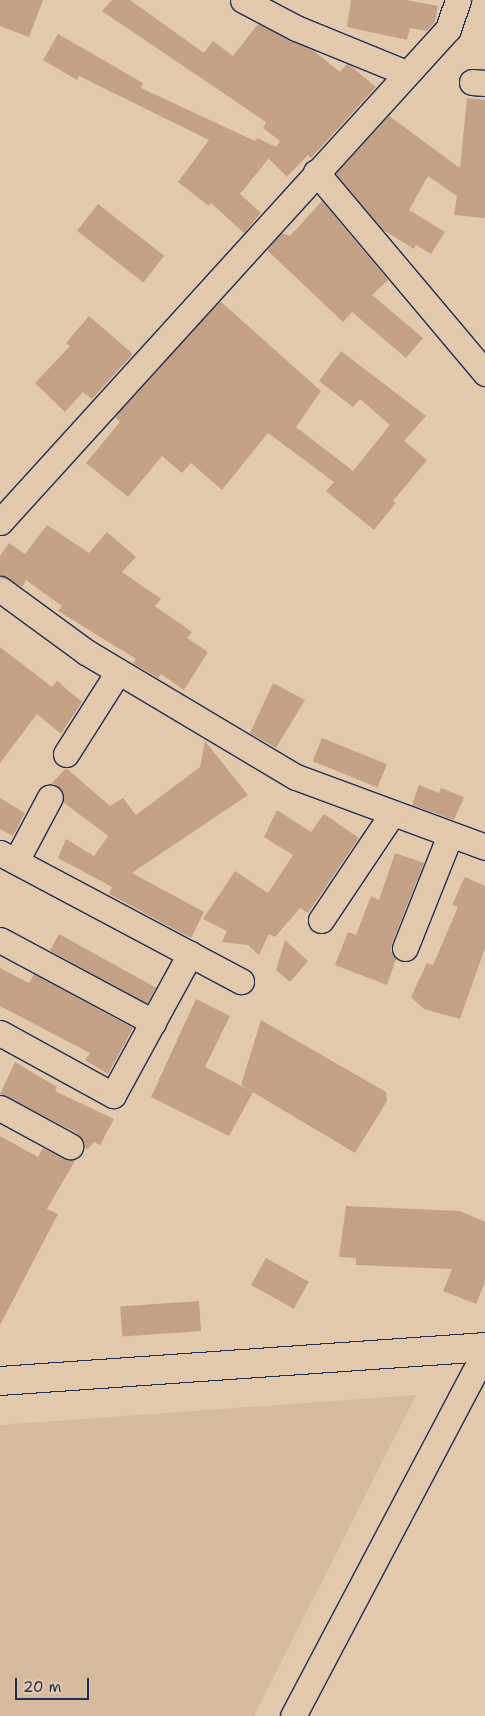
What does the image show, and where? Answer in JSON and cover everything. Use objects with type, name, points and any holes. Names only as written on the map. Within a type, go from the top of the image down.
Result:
[{"type":"street","points":[[243,0],[296,28],[406,74]]},
{"type":"street","points":[[0,522],[316,172],[448,29],[458,0]]},
{"type":"street","points":[[316,172],[485,374]]},
{"type":"street","points":[[0,589],[86,652],[118,672],[163,695],[223,736],[296,777],[485,847]]},
{"type":"street","points":[[66,754],[118,672]]},
{"type":"street","points":[[50,797],[8,857],[241,981]]},
{"type":"street","points":[[321,920],[392,814]]},
{"type":"street","points":[[405,948],[450,835]]},
{"type":"street","points":[[0,940],[153,1022]]},
{"type":"street","points":[[0,1033],[113,1095],[190,954]]},
{"type":"street","points":[[0,1108],[70,1146]]},
{"type":"street","points":[[0,1381],[485,1347]]},
{"type":"street","points":[[293,1716],[485,1352]]},
{"type":"shaded area","points":[[416,1395],[254,1716],[0,1716],[0,1425]]},
{"type":"building","points":[[0,0],[43,0],[29,37],[0,26]]},
{"type":"building","points":[[112,0],[130,0],[204,53],[213,41],[233,56],[258,24],[314,51],[340,72],[347,64],[351,66],[376,87],[311,158],[308,155],[287,177],[269,159],[270,157],[240,194],[261,213],[244,233],[211,203],[209,206],[178,182],[209,140],[79,76],[77,80],[43,60],[58,34],[143,83],[141,88],[255,141],[257,138],[276,147],[280,141],[263,128],[266,122],[102,11]]},
{"type":"building","points":[[351,0],[406,0],[438,6],[435,22],[427,31],[410,28],[407,40],[347,27]]},
{"type":"building","points":[[467,98],[485,100],[485,218],[454,215],[457,196],[428,176],[409,210],[445,232],[431,254],[416,245],[414,249],[383,230],[336,174],[389,116],[460,168]]},
{"type":"building","points":[[322,201],[388,280],[372,295],[423,338],[406,358],[352,312],[343,322],[267,250],[282,233],[290,236]]},
{"type":"building","points":[[98,204],[164,256],[143,283],[77,231]]},
{"type":"building","points":[[220,301],[321,391],[296,427],[353,471],[390,425],[360,399],[353,407],[319,381],[341,351],[426,416],[404,441],[427,460],[393,501],[396,503],[374,530],[326,491],[334,482],[268,433],[222,490],[191,463],[182,473],[162,456],[128,497],[86,463],[120,422],[115,417]]},
{"type":"building","points":[[89,316],[133,354],[92,399],[83,392],[65,412],[35,383],[70,346],[66,343]]},
{"type":"building","points":[[47,525],[89,553],[107,532],[136,557],[122,572],[161,599],[155,606],[192,632],[187,638],[208,652],[184,690],[161,674],[158,678],[133,663],[136,659],[58,611],[62,606],[26,580],[22,587],[0,575],[0,556],[9,543],[25,554]]},
{"type":"building","points":[[0,647],[52,687],[57,681],[82,702],[61,734],[37,714],[0,763]]},
{"type":"building","points":[[273,683],[305,700],[276,748],[250,733]]},
{"type":"building","points":[[322,738],[387,764],[378,787],[313,761]]},
{"type":"building","points":[[205,741],[248,795],[132,873],[204,912],[191,938],[109,894],[112,887],[58,858],[66,839],[94,856],[108,836],[63,802],[62,790],[52,783],[66,768],[110,806],[123,798],[136,815],[200,767]]},
{"type":"building","points":[[419,785],[439,793],[441,788],[464,797],[454,820],[412,805]]},
{"type":"building","points":[[0,798],[25,813],[13,836],[0,829]]},
{"type":"building","points":[[277,810],[311,832],[324,814],[359,838],[308,913],[300,908],[275,937],[269,934],[259,955],[248,945],[222,942],[227,931],[203,919],[235,871],[268,893],[293,855],[264,837]]},
{"type":"building","points":[[395,853],[424,863],[392,943],[391,951],[396,959],[387,985],[335,965],[348,932],[356,935],[371,896],[379,900]]},
{"type":"building","points":[[465,877],[485,886],[485,948],[460,1019],[424,1009],[411,997],[427,963],[433,965],[458,907],[452,905]]},
{"type":"building","points":[[59,934],[156,988],[147,1004],[50,951]]},
{"type":"building","points":[[285,940],[308,961],[290,982],[276,970]]},
{"type":"building","points":[[0,968],[29,983],[34,974],[133,1028],[108,1074],[85,1060],[90,1053],[0,1006]]},
{"type":"building","points":[[196,999],[230,1016],[205,1067],[253,1092],[229,1136],[151,1097]]},
{"type":"building","points":[[261,1020],[386,1092],[387,1101],[355,1153],[241,1085]]},
{"type":"building","points":[[15,1062],[57,1087],[55,1091],[114,1119],[100,1145],[94,1142],[87,1150],[77,1133],[0,1094]]},
{"type":"building","points":[[0,1136],[38,1157],[43,1148],[64,1159],[76,1159],[47,1209],[58,1214],[0,1325]]},
{"type":"building","points":[[346,1206],[460,1211],[485,1222],[485,1282],[476,1304],[443,1291],[452,1269],[356,1265],[356,1258],[339,1257]]},
{"type":"building","points":[[266,1258],[309,1282],[294,1309],[251,1285]]},
{"type":"building","points":[[199,1301],[201,1331],[122,1336],[120,1307]]}]
